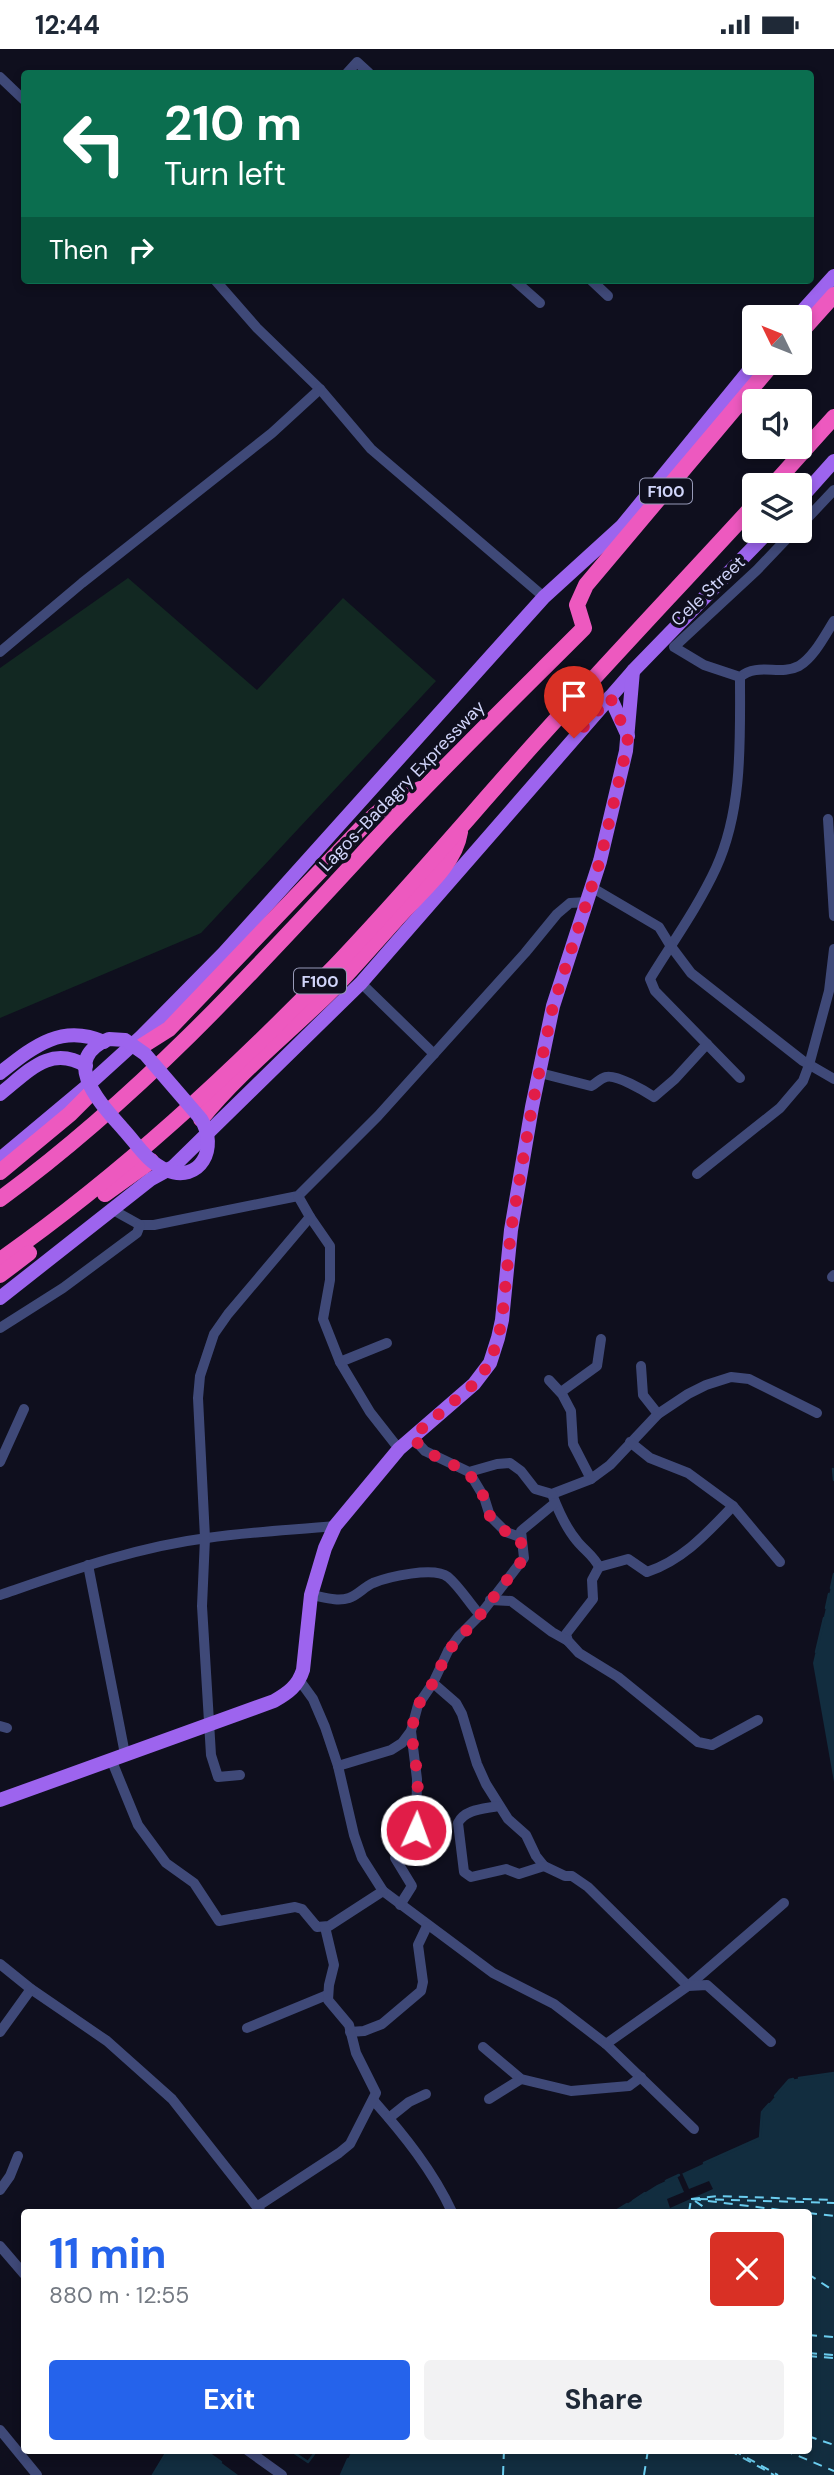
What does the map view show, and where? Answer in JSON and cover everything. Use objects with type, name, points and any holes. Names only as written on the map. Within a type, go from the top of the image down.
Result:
[{"type":"highway","points":[[812,320],[834,295]]},
{"type":"highway","name":"Lagos-Badagry Expressway","points":[[0,1199],[159,1066],[296,926],[425,787],[583,628],[577,605],[586,585],[763,375]]},
{"type":"highway","points":[[784,473],[834,417]]},
{"type":"highway","name":"F100","points":[[0,1270],[196,1102],[335,966],[581,692],[742,518]]},
{"type":"highway","points":[[139,1048],[169,1029],[368,821],[389,803],[425,787]]},
{"type":"highway","points":[[201,1119],[334,988],[451,857],[458,844],[460,827]]},
{"type":"highway","points":[[0,1172],[70,1114],[92,1092]]},
{"type":"highway","points":[[0,1270],[151,1161]]},
{"type":"main road","points":[[808,305],[834,277]]},
{"type":"main road","name":"Lagos-Badagry Expressway","points":[[0,1159],[114,1062],[224,953],[544,597],[621,526],[745,375]]},
{"type":"main road","points":[[812,485],[834,461]]},
{"type":"main road","points":[[0,1298],[151,1179],[173,1167],[361,982],[633,671],[757,543]]},
{"type":"main road","points":[[0,1800],[274,1701],[288,1692],[300,1681],[311,1595],[325,1548],[335,1526],[399,1450],[474,1384],[490,1363],[502,1320],[511,1230],[553,1006],[592,887],[628,737],[633,671]]},
{"type":"main road","points":[[610,697],[628,737]]},
{"type":"main road","points":[[0,1073],[50,1039],[76,1033],[88,1034],[104,1042]]},
{"type":"main road","points":[[125,1040],[139,1048],[201,1119],[208,1131],[209,1145],[205,1158],[191,1170],[173,1173],[151,1161],[92,1092],[87,1082],[86,1066],[91,1053],[104,1042],[125,1040]]},
{"type":"main road","points":[[0,1094],[40,1063],[50,1059],[74,1059],[86,1066]]},
{"type":"street","points":[[350,70],[357,62],[366,70]]},
{"type":"street","points":[[0,77],[21,97]]},
{"type":"street","points":[[218,284],[257,328],[320,389],[371,449],[544,597]]},
{"type":"street","points":[[519,284],[540,303]]},
{"type":"street","points":[[595,284],[608,296]]},
{"type":"street","points":[[0,652],[82,583],[272,433],[320,389]]},
{"type":"street","points":[[812,509],[833,491],[819,477]]},
{"type":"street","name":"Cele Street","points":[[740,677],[704,665],[674,647],[783,543]]},
{"type":"street","points":[[740,1079],[651,985],[650,979],[717,867],[737,782],[740,677],[747,671],[800,666],[834,621]]},
{"type":"street","points":[[828,819],[834,916]]},
{"type":"street","points":[[592,887],[659,926],[670,946],[691,973],[810,1065],[834,1079]]},
{"type":"street","points":[[113,1210],[140,1225],[154,1225],[298,1196],[370,1125],[525,953],[556,914],[570,903],[587,902]]},
{"type":"street","points":[[697,1174],[780,1108],[803,1081],[810,1065],[829,991],[834,949]]},
{"type":"street","points":[[361,982],[434,1054]]},
{"type":"street","points":[[540,1073],[591,1086],[604,1077],[611,1076],[654,1097],[675,1079],[706,1044]]},
{"type":"street","points":[[298,1196],[330,1246],[330,1280],[323,1319],[340,1362],[370,1412],[399,1450]]},
{"type":"street","points":[[240,1775],[218,1777],[211,1755],[202,1606],[205,1538],[198,1398],[205,1358],[214,1334],[310,1217]]},
{"type":"street","points":[[0,1328],[63,1288],[137,1233],[140,1225]]},
{"type":"street","points":[[561,1392],[597,1366],[601,1339]]},
{"type":"street","points":[[340,1362],[387,1343]]},
{"type":"street","points":[[640,1366],[643,1395],[658,1414]]},
{"type":"street","points":[[338,1766],[391,1750],[402,1743],[411,1731],[418,1705],[433,1683],[448,1651],[524,1558],[521,1531],[554,1499],[591,1479],[610,1465],[658,1414],[706,1385],[731,1377],[749,1379],[817,1413]]},
{"type":"street","points":[[549,1380],[561,1392],[573,1417],[573,1444],[591,1479]]},
{"type":"street","points":[[0,1462],[24,1409]]},
{"type":"street","points":[[412,1437],[425,1451],[468,1472],[484,1497],[490,1516],[506,1532],[520,1538]]},
{"type":"street","points":[[630,1442],[650,1458],[688,1473],[733,1506],[780,1562]]},
{"type":"street","points":[[468,1472],[510,1463],[521,1471],[535,1489],[554,1499],[576,1540],[596,1559],[599,1566],[592,1580],[593,1599],[570,1626],[566,1634],[568,1641]]},
{"type":"street","points":[[599,1566],[628,1559],[646,1572],[663,1567],[690,1550],[733,1506]]},
{"type":"street","points":[[0,1595],[88,1565],[205,1538],[335,1526]]},
{"type":"street","points":[[88,1565],[118,1756],[138,1825],[166,1863],[194,1884],[217,1919],[223,1922],[295,1907],[302,1909],[317,1927],[325,1927],[383,1891]]},
{"type":"street","points":[[311,1595],[337,1600],[349,1598],[370,1584],[393,1577],[437,1572],[446,1575],[480,1615]]},
{"type":"street","points":[[490,1600],[511,1601],[568,1641],[579,1653],[618,1677],[698,1742],[712,1745],[758,1720]]},
{"type":"street","points":[[300,1681],[313,1699],[338,1766],[362,1858],[383,1891],[492,1973],[554,2004],[606,2044],[694,2129]]},
{"type":"street","points":[[433,1683],[456,1703],[463,1714],[477,1764],[498,1806],[526,1835],[544,1866],[565,1876],[572,1876],[588,1887],[688,1986],[707,1985],[771,2042]]},
{"type":"street","points":[[411,1731],[418,1779],[416,1830]]},
{"type":"street","points":[[498,1806],[467,1813],[458,1823],[464,1872],[471,1877],[506,1869],[519,1874],[544,1866]]},
{"type":"street","points":[[395,1858],[412,1886],[400,1905]]},
{"type":"street","points":[[606,2044],[688,1986],[783,1903]]},
{"type":"street","points":[[350,2032],[364,2031],[382,2024],[421,1991],[423,1982],[418,1945],[427,1926]]},
{"type":"street","points":[[0,1964],[31,1989],[107,2041],[172,2099],[260,2209],[350,2144],[376,2093],[356,2053],[349,2025],[328,2000],[334,1965],[325,1927]]},
{"type":"street","points":[[0,2032],[31,1989]]},
{"type":"street","points":[[247,2028],[327,1995]]},
{"type":"street","points":[[483,2047],[521,2079],[571,2091],[629,2086],[641,2077]]},
{"type":"street","points":[[489,2099],[521,2079]]},
{"type":"street","points":[[389,2118],[409,2102],[426,2094]]},
{"type":"street","points":[[374,2101],[403,2134],[434,2179],[450,2209]]},
{"type":"street","points":[[0,2190],[10,2176],[18,2155]]},
{"type":"street","points":[[0,2246],[21,2270]]},
{"type":"street","points":[[0,2430],[37,2475]]},
{"type":"street","points":[[253,2454],[282,2475]]},
{"type":"green space","points":[[128,578],[257,690],[343,598],[436,681],[201,933],[0,1018],[0,668]]},
{"type":"water","points":[[834,1574],[834,1782],[813,1663]]},
{"type":"water","points":[[834,2073],[834,2475],[341,2475],[350,2454],[812,2454],[812,2209],[619,2209],[657,2185],[760,2138],[762,2112],[789,2080]]},
{"type":"water","points":[[166,2454],[209,2454],[238,2475],[153,2475]]},
{"type":"pier","points":[[682,2173],[689,2189],[709,2181],[713,2189],[670,2208],[667,2199],[684,2192],[677,2176]]},
{"type":"waterway","points":[[833,1469],[834,1480]]},
{"type":"waterway","points":[[831,1588],[834,1574]]},
{"type":"waterway","points":[[826,1608],[829,1594]]},
{"type":"waterway","points":[[816,1652],[824,1618]]},
{"type":"waterway","points":[[799,2078],[834,2073]]},
{"type":"waterway","points":[[775,2096],[793,2079]]},
{"type":"waterway","points":[[704,2163],[760,2138],[762,2112],[769,2104]]},
{"type":"waterway","points":[[666,2181],[679,2175]]},
{"type":"waterway","points":[[633,2201],[645,2193]]},
{"type":"waterway","points":[[619,2209],[627,2204]]},
{"type":"waterway","points":[[153,2475],[166,2454]]},
{"type":"waterway","points":[[210,2454],[221,2462]]},
{"type":"waterway","points":[[296,2454],[308,2462],[314,2454]]},
{"type":"waterway","points":[[341,2475],[348,2459]]},
{"type":"ferry route","points":[[691,2199],[718,2196],[834,2200]]},
{"type":"ferry route","points":[[692,2199],[773,2209]]},
{"type":"ferry route","points":[[699,2199],[834,2203]]},
{"type":"ferry route","points":[[690,2209],[691,2200]]},
{"type":"ferry route","points":[[695,2201],[707,2209]]},
{"type":"ferry route","points":[[812,2213],[834,2216]]},
{"type":"ferry route","points":[[812,2277],[834,2291]]},
{"type":"ferry route","points":[[812,2335],[834,2337]]},
{"type":"ferry route","points":[[812,2353],[834,2355]]},
{"type":"ferry route","points":[[812,2356],[834,2358]]},
{"type":"ferry route","points":[[812,2437],[834,2445]]},
{"type":"ferry route","points":[[503,2475],[504,2454]]},
{"type":"ferry route","points":[[644,2475],[647,2454]]},
{"type":"ferry route","points":[[736,2454],[774,2475]]},
{"type":"ferry route","points":[[740,2454],[778,2475]]},
{"type":"ferry route","points":[[794,2454],[834,2471]]},
{"type":"route","points":[[416,1830],[418,1779],[411,1731],[418,1705],[433,1683],[448,1651],[480,1615],[524,1558],[525,1553],[520,1538],[506,1532],[487,1512],[484,1497],[468,1472],[425,1451],[412,1437],[474,1384],[490,1363],[498,1338],[511,1230],[553,1006],[600,861],[626,751],[628,737],[610,697],[574,738]]}]
